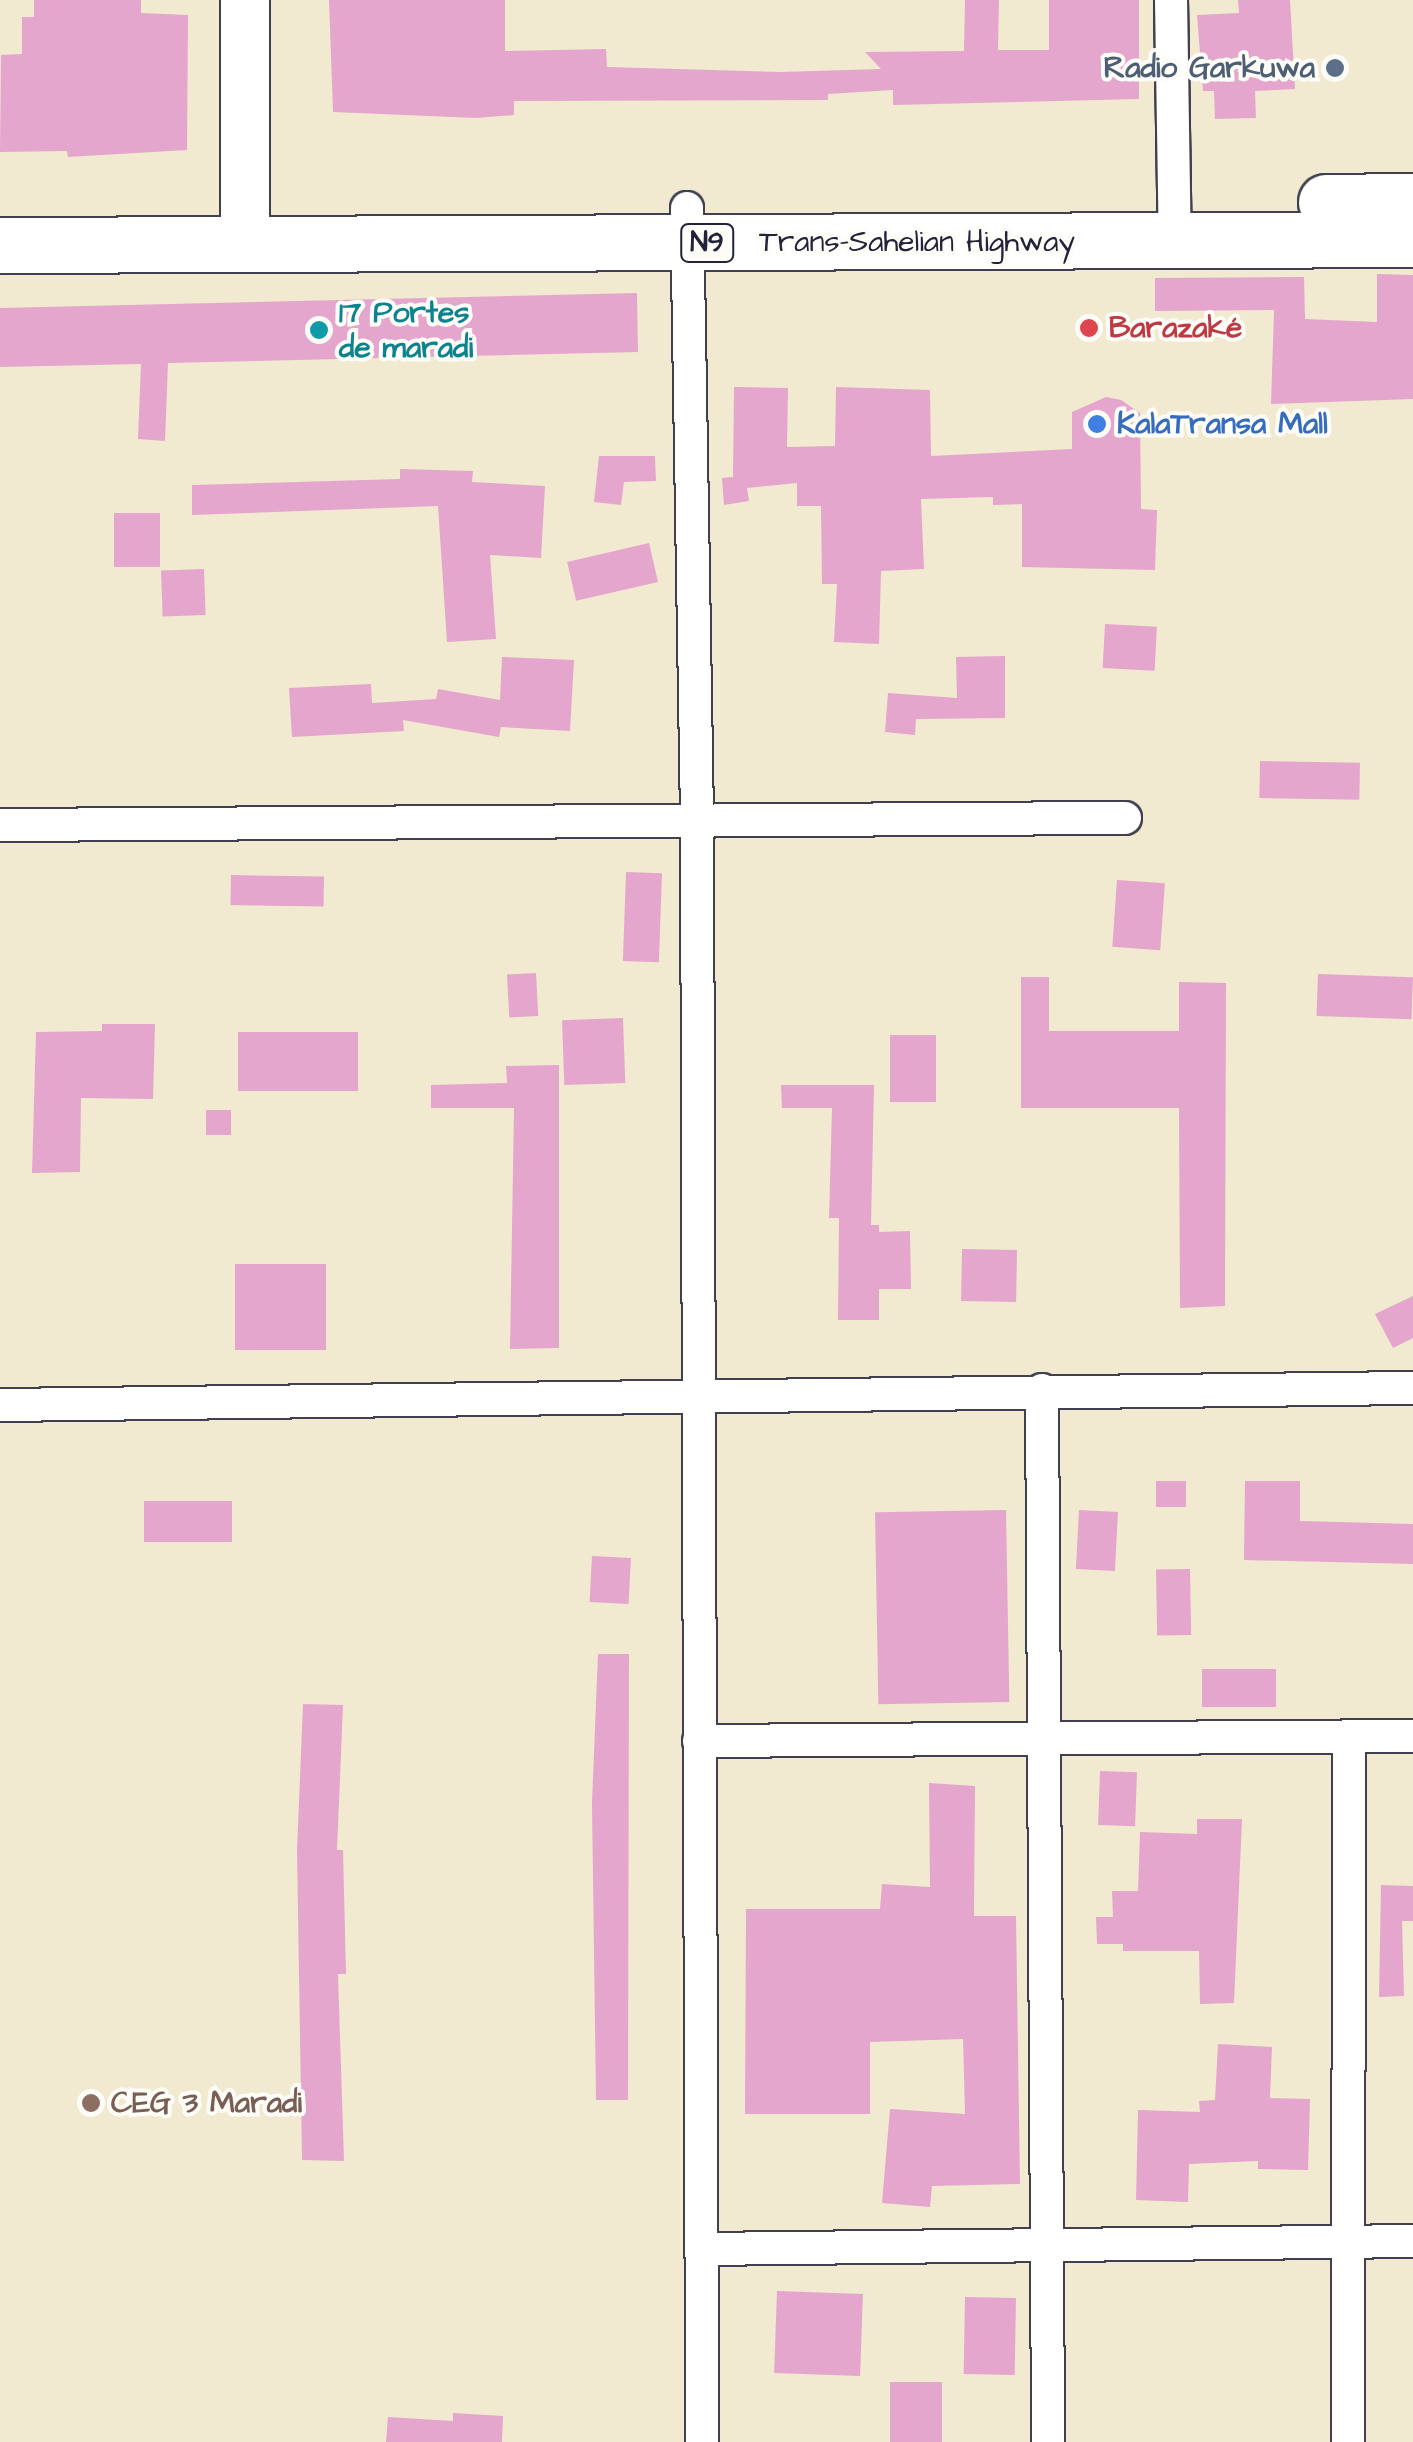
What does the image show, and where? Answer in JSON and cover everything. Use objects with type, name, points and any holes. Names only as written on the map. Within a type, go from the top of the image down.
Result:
[{"type":"highway","name":"Trans-Sahelian Highway","points":[[1174,223],[1413,200]]},
{"type":"highway","name":"Trans-Sahelian Highway","points":[[0,213],[246,226],[1174,223],[1413,239]]},
{"type":"highway","name":"Trans-Sahelian Highway","points":[[0,245],[246,226]]},
{"type":"street","points":[[245,0],[246,226]]},
{"type":"street","points":[[1171,0],[1174,223]]},
{"type":"street","points":[[688,226],[697,820],[702,2442]]},
{"type":"street","points":[[0,824],[1125,818]]},
{"type":"street","points":[[0,1404],[1413,1388]]},
{"type":"street","points":[[1042,1390],[1048,2442]]},
{"type":"street","points":[[1348,2442],[1349,1736]]},
{"type":"street","points":[[699,1742],[1413,1736]]},
{"type":"street","points":[[701,2249],[1413,2240]]},
{"type":"building","points":[[34,0],[141,0],[141,13],[188,15],[187,150],[68,157],[67,151],[0,152],[1,55],[22,54],[22,17],[34,17]]},
{"type":"building","points":[[329,0],[505,0],[505,51],[606,49],[607,67],[780,72],[881,69],[865,52],[964,51],[965,0],[999,0],[998,50],[1049,50],[1049,0],[1139,0],[1139,99],[893,105],[893,90],[828,94],[828,100],[514,101],[514,115],[476,118],[333,112]]},
{"type":"building","points":[[1238,0],[1290,0],[1295,89],[1255,91],[1256,118],[1215,119],[1214,91],[1203,91],[1197,15],[1239,13]]},
{"type":"building","points":[[1377,274],[1413,275],[1413,399],[1271,404],[1274,310],[1155,311],[1155,278],[1304,277],[1305,319],[1377,322]]},
{"type":"building","name":"17 Portes de maradi","points":[[637,293],[638,352],[168,363],[165,441],[138,439],[141,364],[0,367],[0,308]]},
{"type":"building","points":[[734,387],[788,388],[787,447],[835,446],[836,387],[930,390],[931,456],[1072,449],[1072,412],[1106,397],[1121,400],[1140,413],[1141,509],[1157,510],[1155,570],[1022,567],[1022,504],[993,505],[993,497],[921,499],[924,569],[881,571],[879,644],[834,642],[837,584],[822,584],[821,506],[797,506],[797,483],[747,488],[749,501],[724,505],[722,478],[733,477]]},
{"type":"building","points":[[599,456],[655,456],[656,481],[624,482],[621,505],[594,502]]},
{"type":"building","points":[[400,469],[473,471],[472,482],[545,486],[541,558],[490,555],[496,639],[447,642],[438,506],[192,515],[192,485],[400,479]]},
{"type":"building","points":[[114,513],[160,513],[160,567],[114,567]]},
{"type":"building","points":[[649,543],[658,582],[576,601],[567,562]]},
{"type":"building","points":[[204,569],[206,615],[163,616],[161,571]]},
{"type":"building","points":[[1105,624],[1157,627],[1155,671],[1103,668]]},
{"type":"building","points":[[1005,656],[1005,718],[916,719],[915,735],[885,732],[888,693],[957,698],[956,657]]},
{"type":"building","points":[[502,657],[574,660],[570,731],[501,727],[499,737],[403,720],[404,731],[292,737],[289,688],[371,684],[372,703],[436,699],[438,689],[500,700]]},
{"type":"building","points":[[1260,761],[1360,763],[1359,800],[1259,798]]},
{"type":"building","points":[[626,872],[662,873],[659,962],[623,961]]},
{"type":"building","points":[[231,875],[324,877],[323,907],[230,905]]},
{"type":"building","points":[[1117,880],[1165,883],[1160,950],[1112,947]]},
{"type":"building","points":[[536,973],[538,1016],[509,1017],[507,975]]},
{"type":"building","points":[[1318,974],[1413,977],[1411,1019],[1317,1016]]},
{"type":"building","points":[[1021,977],[1049,977],[1049,1031],[1179,1031],[1179,982],[1226,983],[1225,1306],[1180,1308],[1179,1108],[1021,1108]]},
{"type":"building","points":[[623,1018],[625,1083],[564,1085],[562,1020]]},
{"type":"building","points":[[102,1024],[155,1024],[153,1099],[81,1098],[80,1172],[32,1173],[36,1032],[102,1031]]},
{"type":"building","points":[[238,1032],[358,1032],[358,1091],[238,1091]]},
{"type":"building","points":[[890,1035],[936,1035],[936,1102],[890,1102]]},
{"type":"building","points":[[559,1065],[559,1348],[510,1349],[514,1108],[431,1108],[431,1085],[507,1083],[506,1066]]},
{"type":"building","points":[[781,1085],[874,1085],[871,1225],[879,1225],[879,1232],[910,1231],[911,1289],[879,1289],[879,1320],[838,1320],[839,1218],[829,1218],[832,1108],[782,1108]]},
{"type":"building","points":[[206,1110],[231,1110],[231,1135],[206,1135]]},
{"type":"building","points":[[962,1249],[1017,1250],[1016,1302],[961,1301]]},
{"type":"building","points":[[235,1264],[326,1264],[326,1350],[235,1350]]},
{"type":"building","points":[[1413,1296],[1413,1338],[1393,1348],[1375,1314]]},
{"type":"building","points":[[1156,1481],[1186,1481],[1186,1507],[1156,1507]]},
{"type":"building","points":[[1245,1481],[1300,1481],[1300,1521],[1413,1524],[1413,1564],[1244,1560]]},
{"type":"building","points":[[144,1501],[232,1501],[232,1542],[144,1542]]},
{"type":"building","points":[[1006,1510],[1009,1702],[878,1704],[875,1512]]},
{"type":"building","points":[[1079,1510],[1118,1512],[1115,1571],[1076,1569]]},
{"type":"building","points":[[592,1556],[631,1558],[629,1604],[590,1602]]},
{"type":"building","points":[[1190,1569],[1191,1635],[1157,1636],[1156,1570]]},
{"type":"building","points":[[598,1654],[629,1654],[628,2100],[596,2100],[592,1803]]},
{"type":"building","points":[[1202,1669],[1276,1669],[1276,1707],[1202,1707]]},
{"type":"building","points":[[303,1704],[343,1705],[337,1850],[343,1850],[346,1974],[338,1974],[344,2161],[302,2160],[297,1850]]},
{"type":"building","points":[[1100,1771],[1137,1772],[1135,1826],[1098,1825]]},
{"type":"building","points":[[929,1783],[975,1786],[974,1916],[1016,1916],[1020,2184],[932,2186],[930,2207],[882,2203],[890,2109],[965,2114],[963,2039],[870,2042],[870,2114],[745,2114],[746,1909],[880,1909],[882,1884],[930,1887]]},
{"type":"building","points":[[1197,1819],[1242,1819],[1234,2003],[1200,2004],[1199,1951],[1123,1951],[1123,1944],[1097,1944],[1096,1917],[1113,1917],[1112,1891],[1138,1891],[1140,1832],[1197,1834]]},
{"type":"building","points":[[1381,1885],[1413,1886],[1413,1921],[1402,1921],[1404,1996],[1379,1997]]},
{"type":"building","points":[[1218,2044],[1272,2047],[1270,2098],[1310,2099],[1308,2170],[1258,2169],[1258,2161],[1189,2164],[1188,2202],[1136,2200],[1138,2110],[1200,2112],[1199,2101],[1215,2100]]},
{"type":"building","points":[[777,2291],[863,2294],[860,2376],[774,2373]]},
{"type":"building","points":[[965,2297],[1016,2298],[1015,2375],[964,2374]]},
{"type":"building","points":[[890,2382],[942,2382],[942,2442],[890,2442]]},
{"type":"building","points":[[453,2413],[503,2416],[502,2442],[386,2442],[388,2417],[453,2421]]},
{"type":"place","name":"Radio Garkuwa","points":[[1335,68]]},
{"type":"place","name":"Barazaké","points":[[1089,328]]},
{"type":"place","name":"17 Portes de maradi","points":[[319,330]]},
{"type":"place","name":"KalaTransa Mall","points":[[1097,424]]},
{"type":"place","name":"CEG 3 Maradi","points":[[91,2103]]}]
